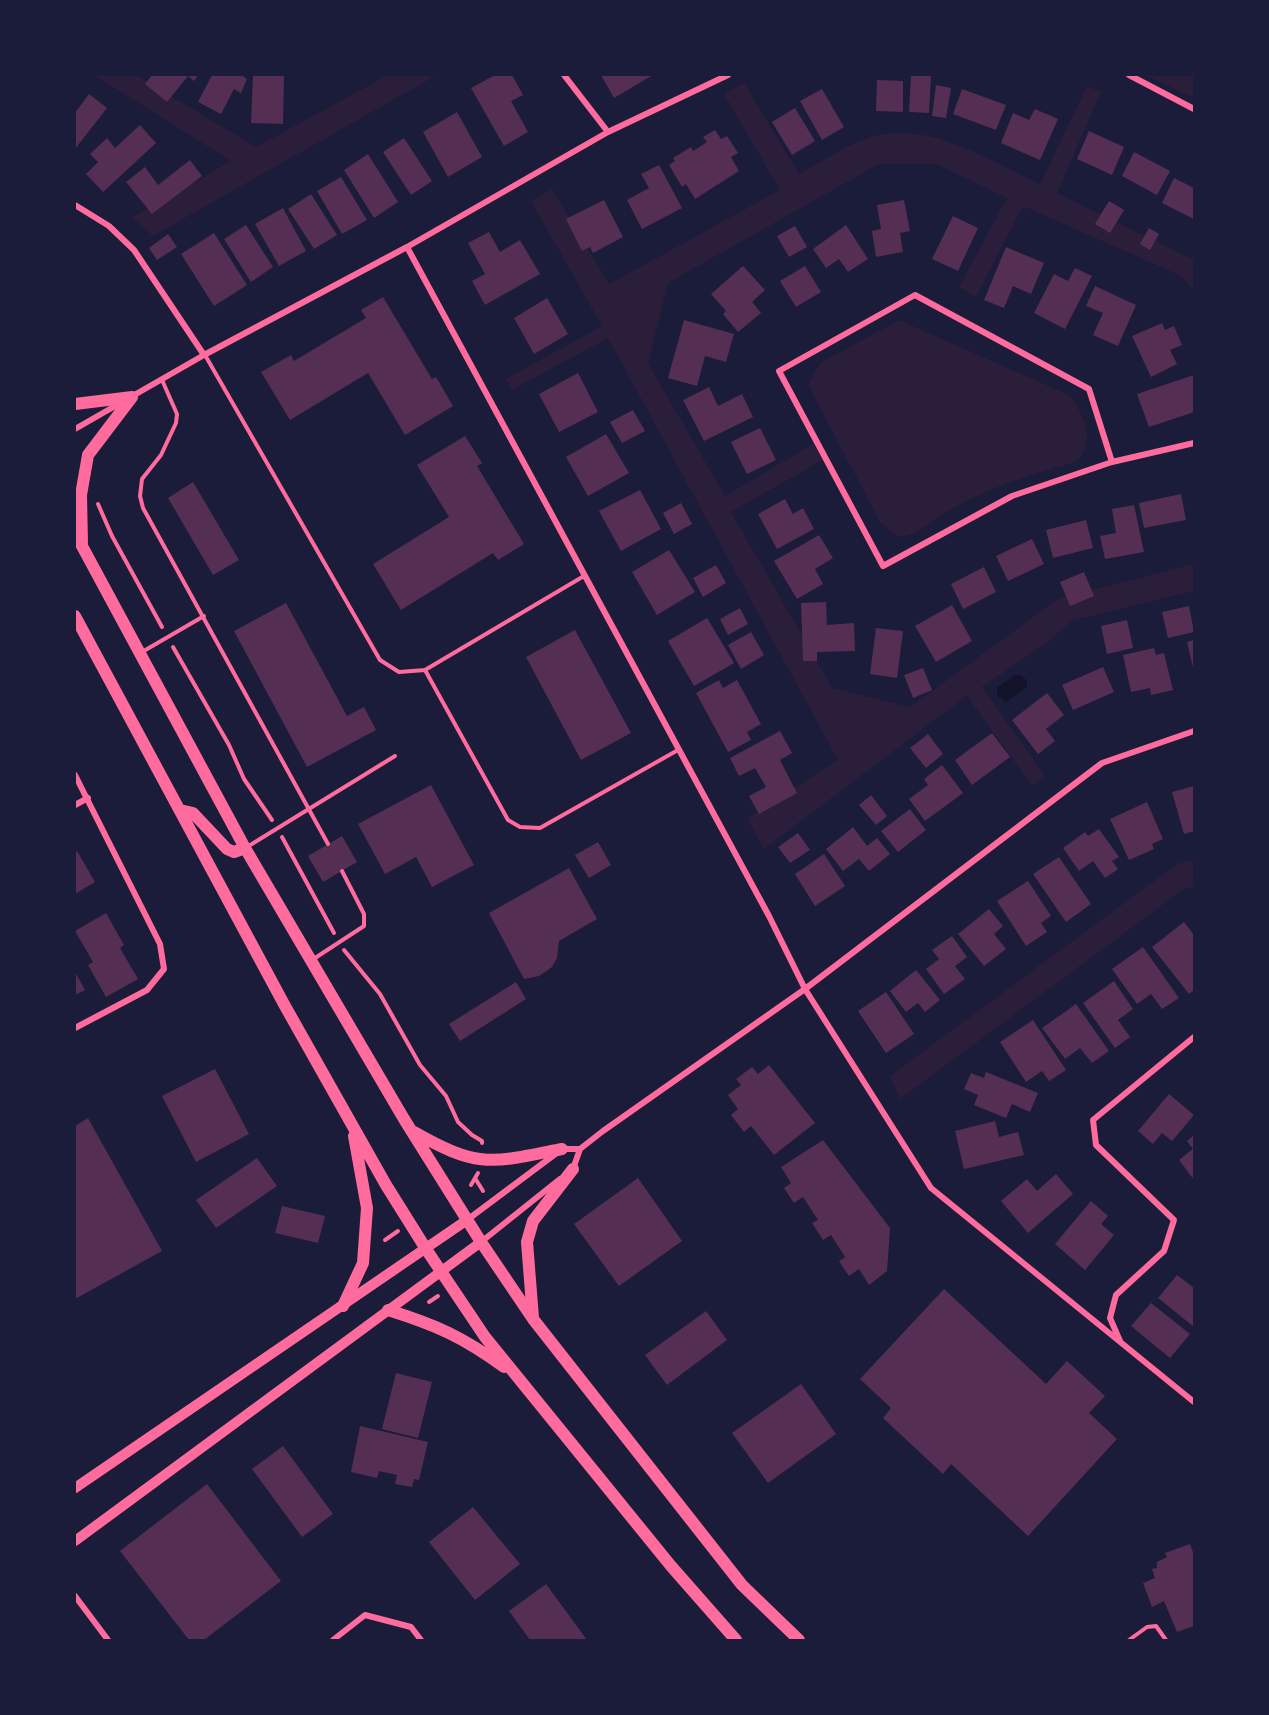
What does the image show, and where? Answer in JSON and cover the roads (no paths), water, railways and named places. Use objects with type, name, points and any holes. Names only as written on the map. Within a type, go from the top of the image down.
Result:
[{"type":"main road","points":[[75,404],[132,397]]},
{"type":"main road","points":[[82,544],[81,495],[88,455],[132,397]]},
{"type":"main road","points":[[75,532],[245,848],[481,1242],[533,1319],[742,1585],[799,1640]]},
{"type":"main road","points":[[75,616],[352,1126],[426,1249],[485,1337],[671,1566],[736,1640]]},
{"type":"main road","points":[[180,810],[193,813],[227,849],[234,852],[245,848]]},
{"type":"main road","points":[[343,1306],[363,1263],[367,1208],[352,1126]]},
{"type":"main road","points":[[413,1131],[449,1152],[480,1161],[497,1161],[562,1149]]},
{"type":"main road","points":[[533,1319],[527,1242],[533,1221],[573,1169]]},
{"type":"main road","points":[[388,1310],[434,1324],[469,1341],[519,1378]]},
{"type":"street","points":[[564,75],[608,132]]},
{"type":"street","points":[[75,429],[204,355],[407,247],[608,132],[728,75]]},
{"type":"street","points":[[1129,75],[1194,109]]},
{"type":"street","points":[[75,205],[109,226],[134,250],[204,355]]},
{"type":"street","points":[[407,247],[769,916],[805,989],[931,1188],[1194,1402]]},
{"type":"street","points":[[1112,462],[1089,389],[915,295],[779,370],[883,566],[1012,496],[1112,462],[1194,443]]},
{"type":"street","points":[[75,1541],[481,1242],[573,1169],[580,1149],[805,989],[1102,763],[1194,731]]},
{"type":"street","points":[[75,775],[160,944],[164,969],[147,990],[75,1028]]},
{"type":"street","points":[[75,805],[88,798]]},
{"type":"street","points":[[1121,1344],[1110,1318],[1116,1295],[1164,1251],[1174,1220],[1096,1145],[1093,1120],[1194,1037]]},
{"type":"street","points":[[75,1488],[426,1249],[562,1149],[580,1149]]},
{"type":"street","points":[[75,1596],[108,1640]]},
{"type":"street","points":[[333,1640],[365,1615],[411,1627],[421,1640]]},
{"type":"lane","points":[[204,355],[380,660],[399,672],[425,670],[584,576]]},
{"type":"lane","points":[[162,380],[177,414],[176,423],[160,455],[142,479],[140,496],[143,508],[328,844]]},
{"type":"lane","points":[[140,653],[204,616]]},
{"type":"lane","points":[[425,670],[508,820],[520,827],[540,828],[678,750]]},
{"type":"lane","points":[[245,848],[395,756]]},
{"type":"lane","points":[[312,960],[364,926],[364,914],[342,871]]},
{"type":"lane","points":[[1129,1640],[1147,1627],[1156,1626],[1166,1640]]}]
